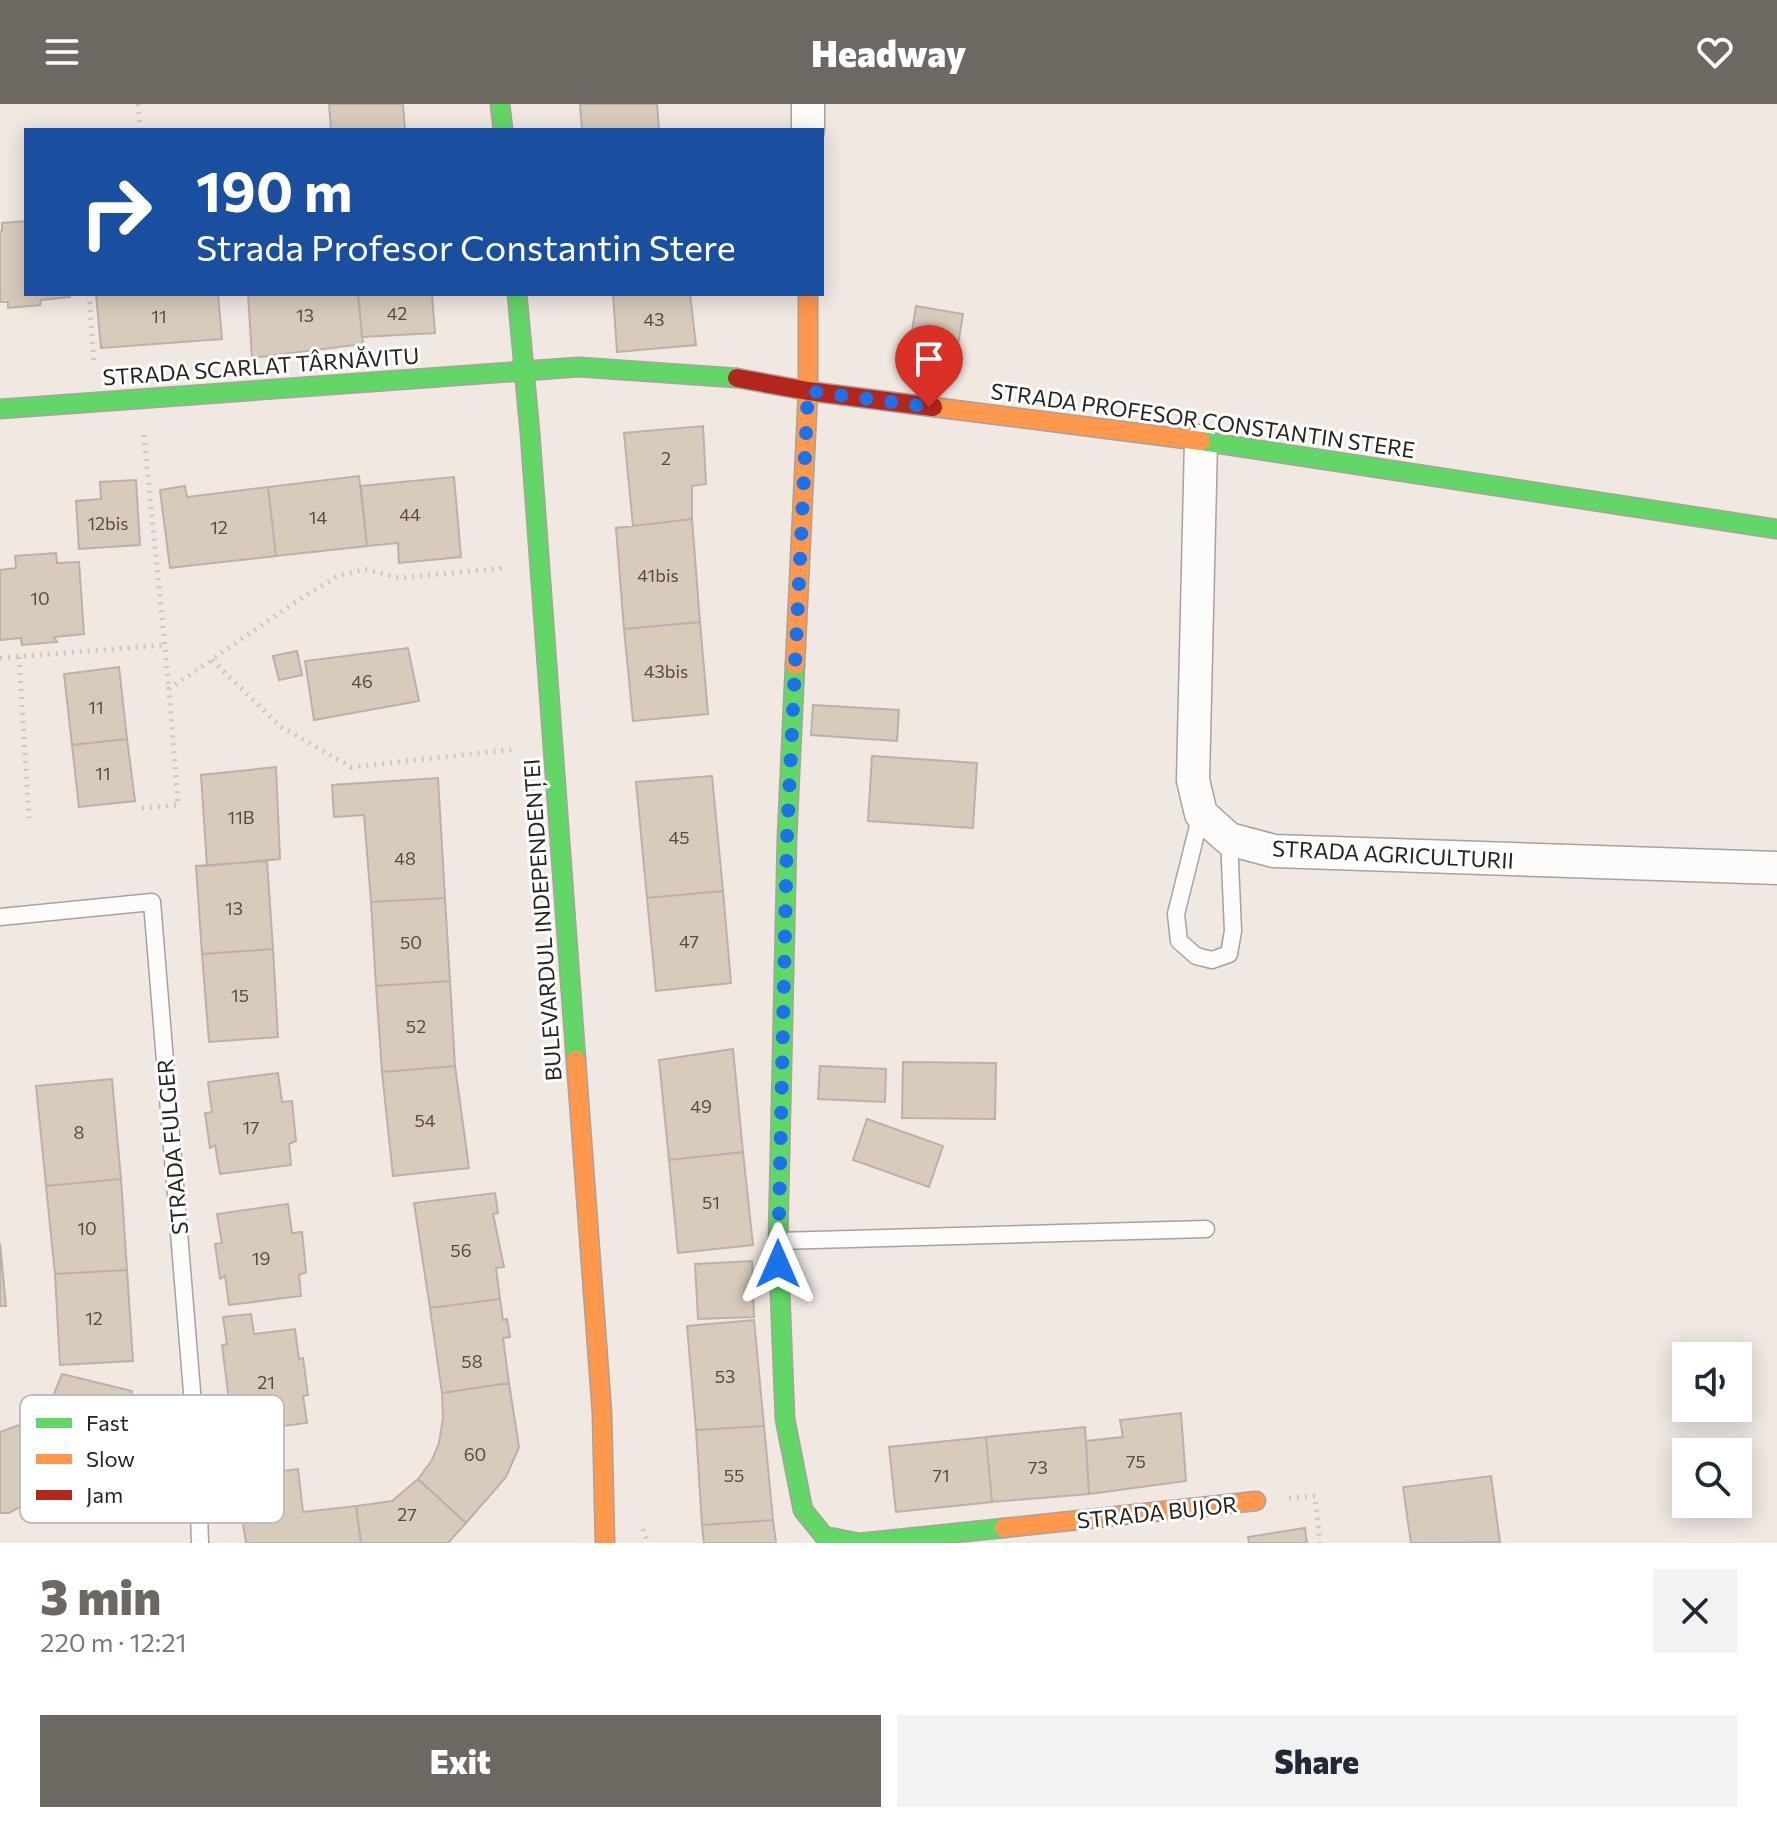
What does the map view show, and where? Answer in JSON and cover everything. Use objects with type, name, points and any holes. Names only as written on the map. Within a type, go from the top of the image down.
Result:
[{"type":"street","points":[[500,104],[503,128]]},
{"type":"street","points":[[808,104],[808,128]]},
{"type":"street","name":"BULEVARDUL INDEPENDENȚEI","points":[[517,296],[540,564],[602,1413],[605,1543]]},
{"type":"street","name":"STRADA BUJOR","points":[[808,296],[808,391],[787,837],[778,1241],[785,1419],[803,1510],[824,1536],[859,1543],[982,1536],[1256,1501]]},
{"type":"street","name":"STRADA PROFESOR CONSTANTIN STERE","points":[[525,370],[579,367],[733,377],[808,391],[1201,441],[1777,529]]},
{"type":"street","name":"STRADA SCARLAT TÂRNĂVITU","points":[[0,409],[525,370]]},
{"type":"street","points":[[1201,441],[1193,780],[1201,814]]},
{"type":"street","name":"STRADA AGRICULTURII","points":[[1201,814],[1229,839],[1274,851],[1777,868]]},
{"type":"lane","points":[[1201,814],[1176,914],[1179,941],[1196,956],[1212,960],[1229,954],[1233,931],[1229,839]]},
{"type":"lane","name":"STRADA FULGER","points":[[0,917],[152,902],[193,1395]]},
{"type":"lane","points":[[778,1241],[1206,1229]]},
{"type":"lane","name":"STRADA FULGER","points":[[199,1523],[200,1543]]},
{"type":"path","points":[[138,104],[140,128]]},
{"type":"path","points":[[89,296],[96,402]]},
{"type":"path","points":[[141,398],[178,805],[142,808]]},
{"type":"path","points":[[169,689],[336,577],[364,569],[400,578],[540,564]]},
{"type":"path","points":[[0,658],[164,645]]},
{"type":"path","points":[[19,657],[29,818]]},
{"type":"path","points":[[212,660],[280,726],[351,767],[553,745]]},
{"type":"path","points":[[1256,1501],[1315,1496],[1320,1543]]},
{"type":"building","points":[[329,104],[403,104],[405,128],[331,128]]},
{"type":"building","points":[[580,104],[657,104],[659,128],[582,128]]},
{"type":"building","points":[[24,221],[24,296],[70,297],[41,300],[40,305],[8,308],[8,302],[0,302],[2,223]]},
{"type":"building","points":[[96,296],[218,296],[222,339],[101,348]]},
{"type":"building","points":[[248,296],[358,296],[363,344],[252,358]]},
{"type":"building","points":[[358,296],[432,296],[435,333],[362,337]]},
{"type":"building","points":[[613,296],[690,296],[696,345],[617,352]]},
{"type":"building","points":[[916,306],[963,314],[952,382],[905,375]]},
{"type":"building","points":[[703,426],[706,484],[692,486],[692,519],[633,526],[624,433]]},
{"type":"building","points":[[359,476],[367,546],[276,556],[268,487]]},
{"type":"building","points":[[454,477],[461,557],[399,563],[398,543],[367,546],[361,486]]},
{"type":"building","points":[[136,480],[140,545],[79,549],[76,501],[101,499],[100,482]]},
{"type":"building","points":[[185,486],[187,497],[268,487],[276,556],[170,568],[160,490]]},
{"type":"building","points":[[692,519],[700,622],[624,629],[616,528]]},
{"type":"building","points":[[56,553],[57,563],[79,562],[84,634],[54,637],[57,642],[22,645],[21,638],[0,640],[0,570],[16,568],[15,556]]},
{"type":"building","points":[[700,622],[708,714],[633,721],[624,629]]},
{"type":"building","points":[[408,648],[419,701],[314,720],[305,661]]},
{"type":"building","points":[[297,651],[302,675],[279,680],[273,656]]},
{"type":"building","points":[[119,667],[127,739],[72,745],[64,674]]},
{"type":"building","points":[[813,705],[899,710],[897,741],[811,735]]},
{"type":"building","points":[[127,739],[135,801],[79,807],[72,745]]},
{"type":"building","points":[[872,756],[977,763],[973,828],[868,821]]},
{"type":"building","points":[[276,767],[280,859],[207,866],[201,775]]},
{"type":"building","points":[[712,776],[723,891],[647,898],[636,782]]},
{"type":"building","points":[[438,778],[445,898],[371,902],[364,815],[334,817],[332,785]]},
{"type":"building","points":[[267,861],[273,949],[202,954],[196,866]]},
{"type":"building","points":[[723,891],[731,983],[656,991],[647,898]]},
{"type":"building","points":[[445,898],[450,981],[376,986],[371,902]]},
{"type":"building","points":[[273,949],[278,1037],[209,1042],[202,954]]},
{"type":"building","points":[[450,981],[455,1066],[382,1072],[376,986]]},
{"type":"building","points":[[733,1049],[743,1152],[669,1160],[659,1060]]},
{"type":"building","points":[[903,1062],[996,1063],[995,1119],[902,1118]]},
{"type":"building","points":[[455,1066],[469,1168],[393,1176],[382,1072]]},
{"type":"building","points":[[820,1066],[886,1069],[885,1102],[818,1099]]},
{"type":"building","points":[[278,1073],[282,1102],[292,1101],[296,1141],[289,1144],[291,1165],[220,1174],[215,1145],[210,1148],[205,1113],[212,1112],[208,1082]]},
{"type":"building","points":[[112,1079],[121,1179],[46,1186],[36,1086]]},
{"type":"building","points":[[867,1119],[943,1146],[929,1187],[853,1160]]},
{"type":"building","points":[[743,1152],[753,1245],[678,1253],[669,1160]]},
{"type":"building","points":[[121,1179],[127,1270],[55,1274],[46,1186]]},
{"type":"building","points":[[495,1193],[498,1213],[493,1214],[504,1267],[496,1268],[500,1299],[430,1308],[414,1203]]},
{"type":"building","points":[[288,1204],[292,1233],[302,1232],[306,1272],[299,1275],[301,1296],[229,1305],[225,1276],[220,1279],[215,1244],[222,1243],[217,1214]]},
{"type":"building","points":[[0,1243],[6,1306],[0,1306]]},
{"type":"building","points":[[752,1261],[754,1317],[698,1319],[695,1264]]},
{"type":"building","points":[[127,1270],[133,1361],[60,1365],[55,1274]]},
{"type":"building","points":[[500,1299],[503,1320],[507,1319],[510,1337],[503,1338],[509,1383],[442,1393],[430,1308]]},
{"type":"building","points":[[251,1314],[254,1334],[295,1329],[308,1395],[303,1396],[307,1423],[284,1426],[284,1395],[228,1395],[222,1345],[227,1344],[223,1317]]},
{"type":"building","points":[[754,1320],[764,1426],[696,1430],[687,1326]]},
{"type":"building","points":[[62,1374],[132,1391],[131,1395],[54,1395]]},
{"type":"building","points":[[509,1383],[519,1447],[506,1477],[466,1523],[418,1479],[432,1460],[439,1443],[443,1418],[442,1393]]},
{"type":"building","points":[[1181,1413],[1186,1481],[1089,1494],[1086,1441],[1123,1437],[1120,1420]]},
{"type":"building","points":[[19,1425],[20,1428],[20,1507],[9,1513],[0,1513],[0,1432]]},
{"type":"building","points":[[764,1426],[773,1520],[702,1525],[696,1430]]},
{"type":"building","points":[[1085,1427],[1089,1494],[992,1502],[986,1437]]},
{"type":"building","points":[[986,1437],[992,1502],[896,1512],[889,1447]]},
{"type":"building","points":[[298,1469],[303,1512],[356,1506],[361,1543],[246,1543],[243,1523],[284,1523],[284,1471]]},
{"type":"building","points":[[1491,1476],[1500,1542],[1411,1543],[1403,1487]]},
{"type":"building","points":[[418,1479],[466,1523],[448,1543],[361,1543],[356,1506],[392,1501]]},
{"type":"building","points":[[773,1520],[776,1543],[704,1543],[702,1525]]},
{"type":"building","points":[[1305,1528],[1307,1543],[1249,1543],[1248,1537]]},
{"type":"traffic: fast","points":[[500,104],[503,128]]},
{"type":"traffic: fast","points":[[517,296],[576,1060]]},
{"type":"traffic: fast","points":[[0,409],[579,367],[737,378]]},
{"type":"traffic: fast","points":[[1201,441],[1777,529]]},
{"type":"traffic: fast","points":[[795,665],[787,837],[778,1241],[785,1419],[803,1510],[824,1536],[859,1543],[1004,1528]]},
{"type":"traffic: slow","points":[[795,665],[808,391],[808,296]]},
{"type":"traffic: slow","points":[[933,407],[1201,441]]},
{"type":"traffic: slow","points":[[576,1060],[602,1413],[605,1543]]},
{"type":"traffic: slow","points":[[1004,1528],[1256,1501]]},
{"type":"traffic: jam","points":[[737,378],[808,391],[933,407]]},
{"type":"route","points":[[778,1264],[787,837],[808,391],[929,407]]}]
